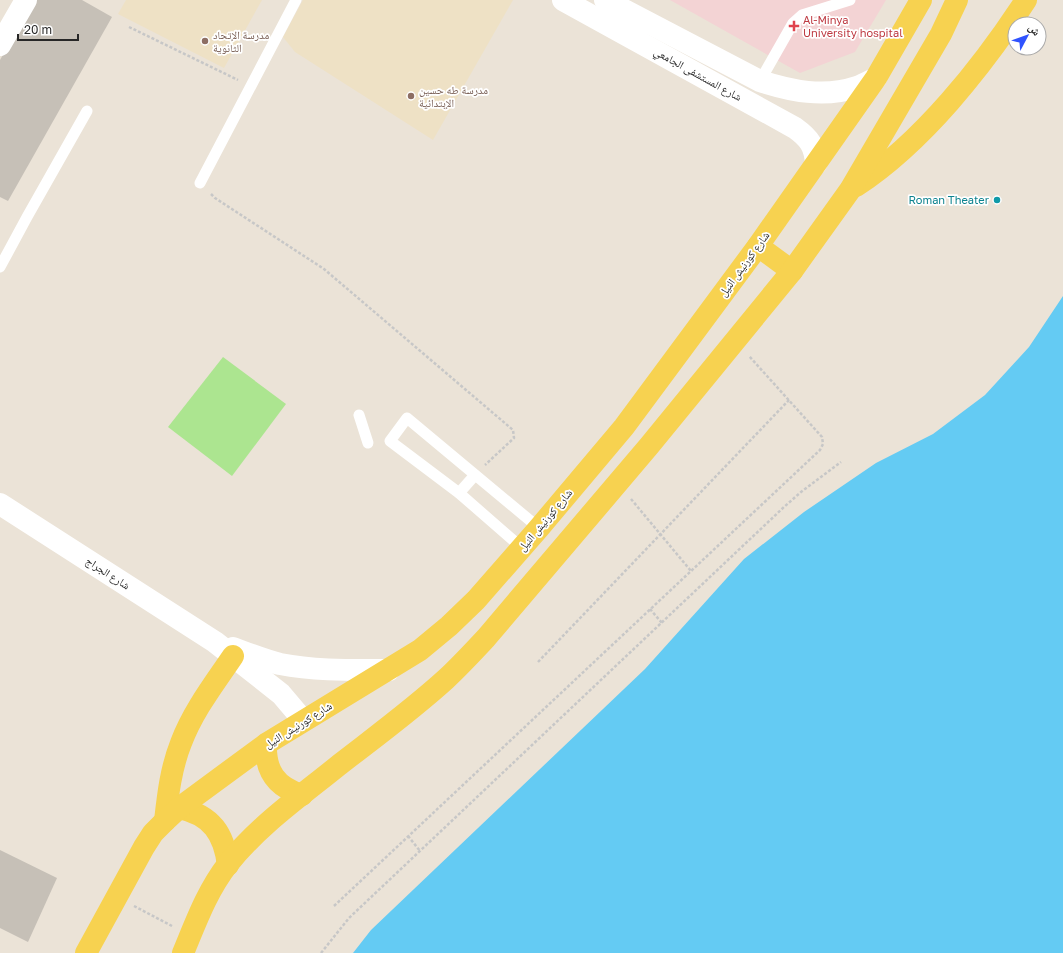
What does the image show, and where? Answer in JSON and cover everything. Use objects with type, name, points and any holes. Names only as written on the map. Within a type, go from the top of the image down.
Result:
[{"type":"main road","points":[[2,38],[26,0]]},
{"type":"main road","name":"شارع المستشفى الجامعي","points":[[563,0],[795,128],[804,134],[811,143],[815,154],[816,164]]},
{"type":"main road","name":"شارع المستشفى الجامعي","points":[[605,0],[760,81],[784,89],[810,93],[836,92],[856,87],[876,78]]},
{"type":"main road","name":"شارع كورنيش النيل","points":[[86,953],[144,847],[153,833],[172,814],[266,744],[303,720],[389,670],[420,650],[449,626],[476,600],[522,548],[624,427],[758,246],[876,78],[921,0]]},
{"type":"main road","points":[[186,945],[203,905],[228,865],[242,847],[302,795],[404,715],[457,668],[486,638],[617,483],[792,271],[850,190],[941,34],[957,0]]},
{"type":"main road","points":[[850,190],[891,161],[929,123],[977,67],[1021,3]]},
{"type":"main road","points":[[758,246],[792,271]]},
{"type":"main road","name":"شارع الجراج","points":[[0,504],[215,642],[281,694],[303,720]]},
{"type":"main road","name":"شارع الجراج","points":[[215,642],[264,659],[296,666],[329,670],[389,670]]},
{"type":"main road","points":[[228,865],[222,838],[204,817],[192,811],[172,814],[169,785],[180,744],[189,724],[199,706],[233,656]]},
{"type":"main road","points":[[266,744],[266,755],[269,767],[274,777],[286,788],[302,795]]},
{"type":"lane","points":[[200,183],[296,0]]},
{"type":"lane","points":[[760,81],[793,23],[802,15],[850,0]]},
{"type":"lane","points":[[0,267],[87,111]]},
{"type":"lane","points":[[359,415],[368,443]]},
{"type":"lane","points":[[522,548],[460,493],[390,441],[407,418],[539,528]]},
{"type":"lane","points":[[460,493],[475,475]]},
{"type":"path","points":[[129,26],[250,86]]},
{"type":"path","points":[[200,183],[215,198],[324,269],[513,430],[514,438],[475,475]]},
{"type":"path","points":[[334,906],[820,450],[823,444],[822,437],[735,340]]},
{"type":"path","points":[[538,662],[789,400]]},
{"type":"path","points":[[321,953],[349,918],[801,492],[841,462]]},
{"type":"path","points":[[617,483],[691,571]]},
{"type":"path","points":[[650,609],[662,623]]},
{"type":"path","points":[[408,836],[420,852]]},
{"type":"path","points":[[116,896],[186,945]]},
{"type":"shaded area","name":"مدرسة الإتحاد الثانوية","points":[[126,0],[262,0],[224,68],[118,14]]},
{"type":"shaded area","name":"مدرسة طه حسين الإبتدائية","points":[[303,0],[513,0],[433,140],[295,52],[283,37]]},
{"type":"shaded area","name":"Al-Minya University hospital","points":[[670,0],[886,0],[855,52],[800,73]]},
{"type":"green space","points":[[223,357],[286,404],[232,476],[168,427]]},
{"type":"water","points":[[1063,296],[1063,953],[353,953],[371,930],[645,669],[744,559],[804,512],[876,463],[933,434],[985,395],[1029,347]]},
{"type":"building","points":[[34,0],[82,0],[112,17],[8,201],[0,197],[0,60]]},
{"type":"building","points":[[0,850],[57,878],[28,942],[0,928]]},
{"type":"place","name":"Al-Minya University hospital","points":[[794,26]]},
{"type":"place","name":"مدرسة الإتحاد الثانوية","points":[[205,41]]},
{"type":"place","name":"مدرسة طه حسين الإبتدائية","points":[[411,96]]},
{"type":"place","name":"Roman Theater","points":[[997,200]]}]
